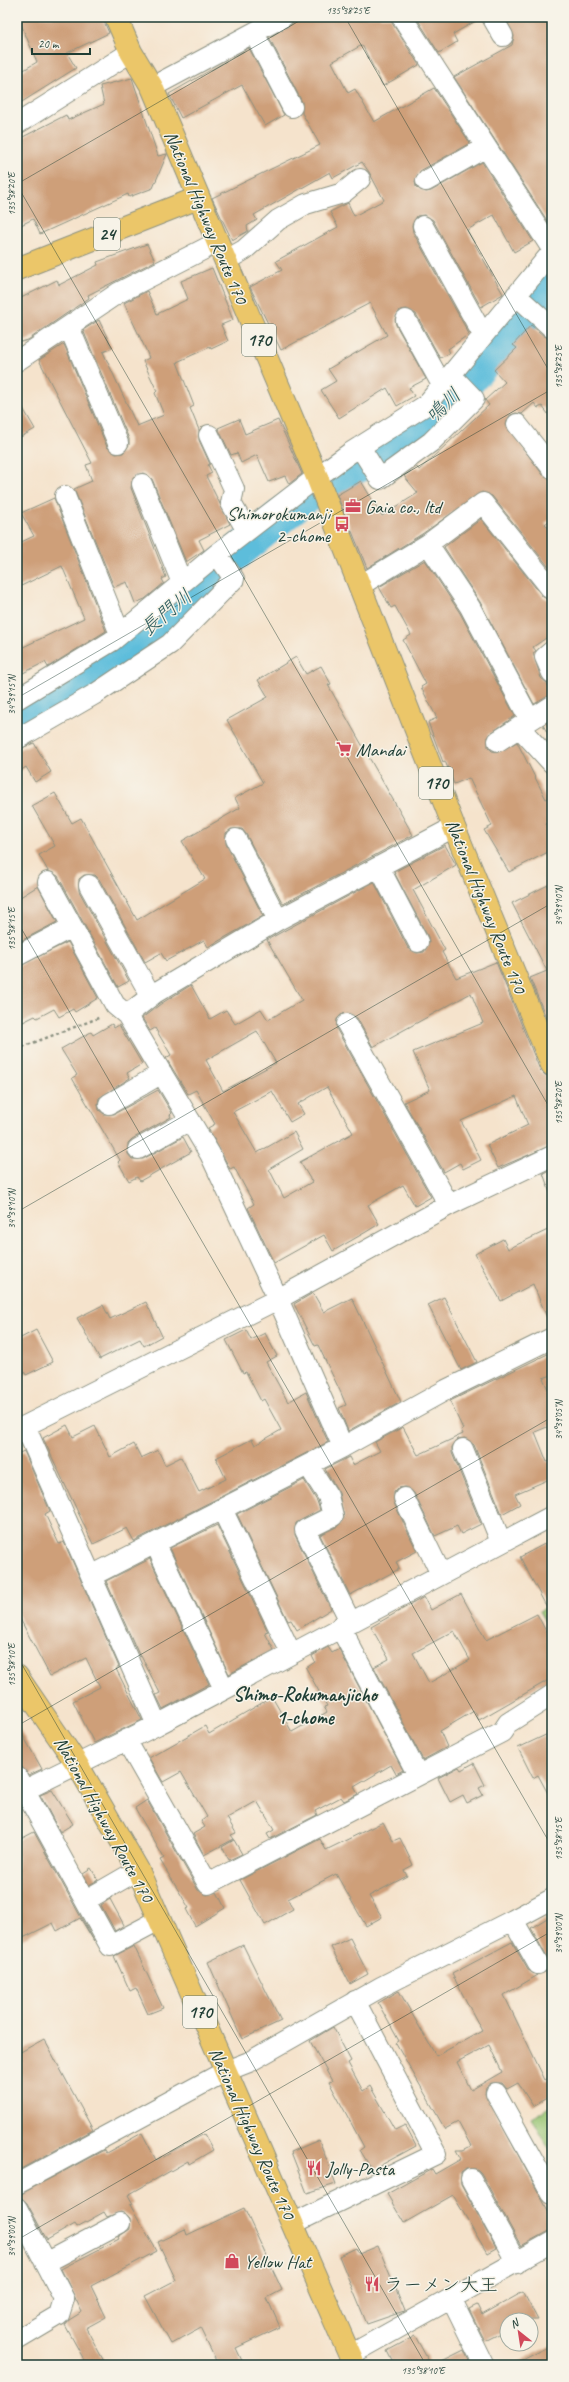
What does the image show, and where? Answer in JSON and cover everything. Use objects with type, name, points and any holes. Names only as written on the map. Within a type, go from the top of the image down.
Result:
[{"type":"main road","name":"National Highway Route 170","points":[[116,17],[131,52],[152,87],[320,486],[454,827],[552,1065]]},
{"type":"main road","name":"24","points":[[17,269],[198,198]]},
{"type":"main road","name":"National Highway Route 170","points":[[17,1676],[77,1764],[138,1870],[352,2360]]},
{"type":"street","points":[[152,87],[283,17]]},
{"type":"street","points":[[402,17],[552,249]]},
{"type":"street","points":[[492,17],[503,36]]},
{"type":"street","points":[[254,33],[292,107]]},
{"type":"street","points":[[17,124],[131,52]]},
{"type":"street","points":[[426,181],[486,146]]},
{"type":"street","points":[[17,361],[118,293],[221,251],[244,250],[278,220],[306,204],[342,194],[360,179]]},
{"type":"street","points":[[422,226],[483,335]]},
{"type":"street","points":[[17,700],[120,634],[247,531],[320,486],[360,447],[426,405],[552,252]]},
{"type":"street","points":[[516,295],[552,328]]},
{"type":"street","points":[[360,447],[380,479],[431,442],[474,399],[447,380],[406,320]]},
{"type":"street","points":[[69,327],[118,443]]},
{"type":"street","points":[[517,424],[552,468]]},
{"type":"street","points":[[209,435],[234,489],[231,503],[247,531]]},
{"type":"street","points":[[142,484],[182,583]]},
{"type":"street","points":[[65,496],[120,634]]},
{"type":"street","points":[[359,586],[428,544],[483,503],[552,590]]},
{"type":"street","points":[[428,544],[470,607],[525,724],[552,763]]},
{"type":"street","points":[[17,739],[95,694],[170,644],[234,579],[218,554]]},
{"type":"street","points":[[552,651],[544,657],[552,673]]},
{"type":"street","points":[[498,741],[552,706]]},
{"type":"street","points":[[127,1015],[151,996],[278,920],[454,827]]},
{"type":"street","points":[[236,839],[278,920]]},
{"type":"street","points":[[379,867],[418,942]]},
{"type":"street","points":[[48,882],[115,1005],[127,1015],[210,1154],[278,1299],[343,1447]]},
{"type":"street","points":[[89,885],[151,996]]},
{"type":"street","points":[[17,956],[72,927]]},
{"type":"street","points":[[347,1024],[449,1205]]},
{"type":"street","points":[[109,1104],[162,1073]]},
{"type":"street","points":[[138,1149],[190,1120]]},
{"type":"street","points":[[157,1725],[91,1576],[21,1428],[278,1299],[449,1205],[552,1156]]},
{"type":"street","points":[[91,1576],[343,1447],[446,1390],[552,1338]]},
{"type":"street","points":[[463,1449],[501,1542]]},
{"type":"street","points":[[308,1465],[328,1496],[334,1516],[305,1530],[345,1624],[418,1775]]},
{"type":"street","points":[[404,1498],[441,1574]]},
{"type":"street","points":[[222,1509],[291,1653]]},
{"type":"street","points":[[159,1920],[110,1946],[86,1900],[19,1787],[77,1764],[157,1725],[345,1624],[552,1516]]},
{"type":"street","points":[[155,1543],[224,1689]]},
{"type":"street","points":[[126,1740],[208,1884],[502,1732],[508,1723],[552,1695]]},
{"type":"street","points":[[86,1900],[138,1870]]},
{"type":"street","points":[[17,2184],[226,2071],[249,2062],[355,2001],[552,1899]]},
{"type":"street","points":[[512,1920],[538,1964]]},
{"type":"street","points":[[292,2224],[436,2154],[355,2001]]},
{"type":"street","points":[[496,2093],[552,2194]]},
{"type":"street","points":[[471,2179],[516,2263]]},
{"type":"street","points":[[17,2208],[64,2299],[59,2315],[17,2340]]},
{"type":"street","points":[[45,2263],[120,2223]]},
{"type":"street","points":[[352,2360],[552,2242]]},
{"type":"street","points":[[452,2300],[484,2365]]},
{"type":"path","points":[[17,1049],[104,1016],[127,1015]]},
{"type":"green space","points":[[552,1604],[552,1635],[539,1611]]},
{"type":"green space","points":[[552,2106],[552,2154],[531,2118]]},
{"type":"building","points":[[18,17],[102,17],[109,33],[67,53],[76,68],[17,105],[17,74],[37,62]]},
{"type":"building","points":[[303,17],[391,17],[392,23],[419,65],[383,86],[362,45],[332,62],[348,93],[355,89],[374,122],[434,88],[470,143],[420,171],[415,181],[416,187],[426,192],[431,191],[482,162],[533,241],[514,252],[494,215],[467,230],[503,294],[481,307],[433,220],[424,215],[417,216],[412,225],[413,232],[469,334],[448,349],[450,353],[440,358],[416,314],[407,309],[400,310],[395,319],[396,325],[426,379],[409,388],[414,396],[397,406],[387,388],[339,418],[321,390],[336,381],[328,369],[387,335],[370,303],[281,350],[250,287],[282,270],[276,261],[338,227],[330,212],[348,203],[354,216],[384,200],[369,172],[362,162],[333,178],[330,172],[254,215],[257,220],[247,226],[248,231],[232,240],[212,198],[320,145],[302,113],[302,102],[269,37]]},
{"type":"building","points":[[416,17],[481,18],[453,34],[457,42],[439,53]]},
{"type":"building","points":[[505,17],[552,17],[552,228],[454,77],[512,45],[514,36]]},
{"type":"building","points":[[249,48],[284,115],[265,126],[242,85],[181,118],[169,94]]},
{"type":"building","points":[[132,78],[158,156],[167,154],[153,188],[129,197],[128,194],[40,234],[33,219],[17,227],[17,140],[66,115],[68,120],[104,104],[100,86]]},
{"type":"building","points":[[147,244],[155,261],[88,295],[89,298],[28,340],[21,342],[17,334],[17,300],[57,280],[59,285],[98,265],[97,262]]},
{"type":"building","points":[[212,268],[233,320],[221,325],[228,341],[211,349],[210,347],[177,362],[194,406],[190,408],[199,430],[199,440],[210,464],[208,465],[212,473],[206,476],[230,524],[199,540],[204,550],[186,562],[152,479],[143,473],[133,477],[131,488],[166,577],[162,579],[164,583],[145,599],[135,603],[127,582],[114,587],[74,489],[92,481],[86,465],[92,463],[39,360],[64,344],[107,447],[116,454],[123,453],[129,445],[129,439],[83,330],[99,320],[112,348],[103,352],[137,426],[164,415],[155,393],[157,391],[143,361],[149,358],[124,303],[147,291],[157,314],[188,299],[181,281]]},
{"type":"building","points":[[531,325],[544,336],[552,339],[552,419],[542,406],[538,408],[534,403],[522,414],[516,413],[510,415],[506,425],[543,475],[552,479],[552,518],[545,524],[552,532],[552,571],[492,496],[482,492],[422,534],[367,568],[337,495],[361,481],[382,516],[418,493],[404,476],[417,467],[419,470],[489,405],[485,400],[505,382],[494,370],[517,348],[513,345]]},
{"type":"building","points":[[17,398],[35,429],[17,439]]},
{"type":"building","points":[[239,419],[245,434],[278,420],[302,474],[289,484],[285,476],[269,482],[257,455],[241,463],[237,453],[231,455],[218,428]]},
{"type":"building","points":[[54,498],[106,631],[48,667],[45,662],[17,676],[17,650],[84,618],[62,566],[17,588],[17,544],[34,536],[21,513]]},
{"type":"building","points":[[481,519],[543,597],[552,601],[552,634],[533,647],[536,651],[533,653],[541,678],[547,683],[552,695],[534,704],[480,602],[444,547]]},
{"type":"building","points":[[425,560],[460,613],[515,716],[488,735],[488,747],[492,751],[499,752],[517,742],[546,799],[552,796],[552,820],[546,824],[552,835],[552,850],[509,872],[484,830],[492,826],[469,778],[454,784],[445,761],[443,762],[428,722],[437,718],[421,687],[426,684],[403,640],[411,635],[395,606],[391,608],[379,587]]},
{"type":"building","points":[[296,657],[306,674],[321,666],[331,684],[328,685],[413,835],[283,904],[246,834],[242,829],[231,829],[226,833],[226,844],[263,916],[208,947],[204,940],[166,961],[161,953],[145,962],[99,879],[95,875],[84,875],[79,879],[79,891],[129,981],[118,987],[58,876],[48,871],[39,855],[55,846],[32,806],[55,793],[72,823],[81,818],[137,920],[205,879],[182,841],[240,808],[235,798],[263,783],[227,720],[268,697],[258,680]]},
{"type":"building","points":[[552,720],[552,741],[543,725]]},
{"type":"building","points":[[34,743],[51,772],[35,782],[26,767],[17,773],[17,750]]},
{"type":"building","points":[[445,845],[456,865],[413,890],[445,950],[442,952],[456,978],[496,962],[540,1070],[545,1075],[552,1077],[552,1145],[498,1168],[487,1145],[528,1125],[516,1096],[461,1121],[481,1160],[463,1169],[460,1163],[444,1172],[404,1102],[430,1090],[413,1052],[483,1023],[471,993],[373,1047],[357,1018],[348,1013],[342,1014],[337,1019],[337,1030],[431,1197],[415,1206],[403,1185],[368,1205],[379,1224],[366,1232],[333,1251],[324,1235],[274,1263],[248,1208],[254,1204],[234,1167],[230,1169],[208,1128],[215,1124],[196,1090],[188,1094],[166,1058],[171,1055],[155,1028],[150,1031],[142,1018],[162,1003],[191,985],[210,1019],[226,1010],[235,1024],[261,1009],[268,1020],[302,1000],[267,940],[374,882],[408,948],[417,953],[424,952],[429,943],[428,937],[394,872]],"holes":[[[257,1031],[276,1063],[223,1091],[206,1060]],[[327,1087],[353,1133],[300,1162],[312,1182],[284,1198],[269,1169],[303,1149],[294,1132],[257,1153],[233,1112],[272,1091],[290,1122],[304,1114],[298,1104]]]},
{"type":"building","points":[[552,883],[552,1032],[530,978],[547,971],[512,903]]},
{"type":"building","points":[[38,886],[57,922],[17,943],[17,899]]},
{"type":"building","points":[[68,942],[98,998],[75,1012],[73,1009],[59,1017],[54,1009],[37,1018],[35,1016],[17,1025],[17,967]]},
{"type":"building","points":[[112,1024],[114,1028],[119,1025],[142,1064],[127,1073],[130,1078],[99,1098],[99,1110],[104,1114],[114,1114],[158,1090],[172,1113],[170,1115],[171,1117],[132,1139],[128,1143],[128,1154],[132,1159],[143,1159],[183,1137],[191,1152],[140,1181],[137,1177],[129,1181],[118,1162],[120,1160],[72,1078],[77,1075],[61,1049],[91,1032],[93,1035]]},
{"type":"building","points":[[552,1169],[552,1192],[550,1193],[543,1173]]},
{"type":"building","points":[[552,1228],[551,1327],[533,1284],[501,1301],[475,1254],[503,1239],[508,1249]]},
{"type":"building","points":[[313,1293],[324,1312],[352,1298],[401,1402],[348,1431],[339,1408],[346,1405],[341,1393],[318,1345],[315,1346],[294,1304]]},
{"type":"building","points":[[444,1297],[477,1362],[461,1370],[428,1305]]},
{"type":"building","points":[[146,1302],[162,1336],[144,1346],[140,1339],[100,1359],[77,1318],[103,1305],[110,1319]]},
{"type":"building","points":[[36,1330],[53,1362],[26,1375],[17,1358],[17,1340]]},
{"type":"building","points":[[246,1330],[251,1340],[265,1333],[277,1356],[266,1362],[288,1402],[306,1392],[328,1442],[134,1541],[127,1528],[93,1544],[43,1438],[67,1425],[73,1437],[95,1426],[110,1457],[134,1444],[141,1458],[158,1450],[165,1465],[181,1457],[199,1492],[226,1479],[216,1458],[252,1439],[255,1445],[281,1430],[264,1399],[261,1401],[246,1372],[243,1373],[226,1340]]},
{"type":"building","points":[[552,1352],[552,1375],[543,1378],[552,1399],[552,1425],[535,1432],[547,1462],[552,1460],[552,1478],[515,1494],[520,1504],[502,1514],[474,1445],[465,1438],[458,1439],[452,1447],[452,1453],[481,1524],[461,1534],[457,1526],[435,1536],[414,1493],[405,1487],[399,1488],[394,1492],[394,1503],[417,1551],[396,1562],[399,1569],[350,1595],[320,1535],[338,1526],[344,1518],[339,1493],[325,1469],[349,1457],[353,1465],[380,1451],[375,1442],[403,1427],[418,1455],[463,1434],[461,1430],[463,1429],[450,1401]]},
{"type":"building","points":[[24,1451],[50,1511],[45,1514],[59,1544],[64,1542],[119,1667],[116,1669],[142,1720],[94,1743],[73,1701],[100,1687],[86,1658],[50,1676],[17,1613],[17,1454]]},
{"type":"building","points":[[304,1480],[317,1501],[320,1510],[296,1523],[295,1535],[331,1609],[297,1630],[291,1620],[288,1621],[237,1514]]},
{"type":"building","points":[[217,1525],[268,1632],[265,1633],[274,1650],[229,1674],[170,1548]]},
{"type":"building","points":[[552,1540],[552,1617],[520,1557]]},
{"type":"building","points":[[150,1559],[209,1684],[163,1709],[156,1695],[160,1693],[141,1656],[140,1657],[106,1581]]},
{"type":"building","points":[[461,1594],[486,1640],[537,1614],[552,1643],[552,1678],[479,1720],[474,1711],[440,1731],[447,1747],[423,1760],[374,1667],[389,1659],[371,1627],[424,1597],[431,1610]],"holes":[[[454,1631],[470,1660],[429,1683],[413,1653]]]},
{"type":"building","points":[[328,1647],[332,1653],[339,1649],[403,1770],[396,1774],[391,1765],[354,1787],[358,1794],[344,1801],[341,1797],[315,1811],[317,1815],[270,1839],[267,1834],[274,1830],[257,1801],[227,1818],[236,1833],[231,1835],[234,1839],[204,1855],[193,1834],[205,1827],[201,1821],[207,1817],[181,1772],[163,1782],[149,1758],[205,1726],[209,1734],[272,1697],[292,1732],[327,1712],[324,1707],[327,1706],[306,1668],[315,1662],[312,1656]]},
{"type":"building","points":[[17,1725],[42,1769],[29,1775],[17,1764]]},
{"type":"building","points":[[552,1732],[552,1801],[538,1775],[533,1778],[518,1748]]},
{"type":"building","points":[[474,1763],[485,1785],[479,1788],[483,1795],[467,1803],[463,1795],[450,1802],[438,1778],[459,1767],[461,1770]]},
{"type":"building","points":[[52,1790],[73,1824],[60,1832],[40,1795]]},
{"type":"building","points":[[147,1800],[198,1890],[207,1895],[217,1892],[225,1908],[195,1926],[186,1909],[189,1908],[160,1860],[164,1858],[135,1808]]},
{"type":"building","points":[[383,1822],[393,1841],[400,1838],[413,1865],[404,1870],[407,1876],[369,1896],[382,1917],[366,1926],[336,1874],[288,1899],[293,1909],[265,1925],[240,1880],[320,1839],[326,1850]]},
{"type":"building","points":[[34,1832],[94,1941],[80,1918],[57,1931],[53,1923],[17,1941],[17,1841]]},
{"type":"building","points":[[234,1840],[242,1854],[229,1860],[222,1847]]},
{"type":"building","points":[[91,1868],[98,1880],[89,1885],[83,1873]]},
{"type":"building","points":[[110,1899],[124,1925],[115,1931],[101,1905]]},
{"type":"building","points":[[552,1915],[552,1968],[547,1970],[548,1959],[531,1928]]},
{"type":"building","points":[[350,1938],[368,1974],[350,1984],[331,1947]]},
{"type":"building","points":[[512,1942],[528,1970],[538,1975],[504,1995],[545,2080],[552,2076],[552,2095],[533,2106],[518,2083],[507,2089],[502,2083],[491,2083],[486,2087],[485,2093],[552,2218],[552,2229],[521,2246],[481,2173],[477,2169],[466,2169],[461,2173],[461,2184],[496,2248],[487,2253],[453,2195],[404,2223],[387,2194],[432,2169],[435,2174],[461,2159],[456,2150],[463,2150],[471,2146],[458,2122],[445,2129],[396,2043],[399,2041],[378,2003],[399,1991],[436,2056],[482,2031],[452,1974]],"holes":[[[489,2045],[502,2072],[471,2090],[457,2062]]]},
{"type":"building","points":[[243,1945],[281,2021],[242,2039],[208,1962]]},
{"type":"building","points":[[134,1946],[163,2008],[148,2014],[136,1988],[130,1991],[114,1956]]},
{"type":"building","points":[[333,2027],[351,2061],[348,2063],[363,2091],[370,2086],[395,2130],[405,2125],[416,2146],[372,2170],[360,2150],[364,2147],[329,2082],[332,2081],[310,2041]]},
{"type":"building","points":[[44,2039],[93,2130],[17,2171],[17,2054]]},
{"type":"building","points":[[142,2133],[156,2160],[204,2134],[213,2150],[189,2164],[188,2161],[128,2195],[133,2204],[130,2205],[157,2251],[91,2286],[106,2317],[86,2328],[106,2365],[87,2365],[65,2325],[69,2320],[82,2312],[61,2269],[119,2239],[118,2237],[130,2229],[130,2218],[121,2212],[107,2217],[104,2212],[77,2227],[75,2224],[47,2240],[27,2203],[19,2195],[104,2150],[106,2153]]},
{"type":"building","name":"Jolly-Pasta","points":[[319,2140],[336,2184],[307,2193],[291,2152]]},
{"type":"building","points":[[244,2208],[282,2290],[267,2298],[280,2327],[236,2348],[244,2365],[218,2365],[200,2328],[171,2344],[145,2296],[176,2280],[158,2242],[185,2229],[187,2235]]},
{"type":"building","name":"ラーメン大王","points":[[378,2246],[405,2311],[367,2324],[339,2256],[356,2248],[359,2254]]},
{"type":"building","points":[[523,2292],[534,2312],[499,2312],[499,2334],[485,2341],[469,2309],[477,2305],[482,2315]]},
{"type":"building","points":[[415,2336],[431,2365],[394,2365],[387,2351]]},
{"type":"building","points":[[552,2345],[552,2365],[513,2365],[539,2352]]},
{"type":"building","points":[[464,2350],[471,2365],[434,2365]]},
{"type":"waterway","name":"長門川","points":[[17,720],[57,698],[120,649],[308,494],[413,434],[457,393],[552,283]]},
{"type":"place","name":"Gaia co., ltd","points":[[353,506]]},
{"type":"place","name":"Shimorokumanji 2-chome","points":[[342,524]]},
{"type":"place","name":"Mandai","points":[[344,749]]},
{"type":"place","name":"Jolly-Pasta","points":[[314,2168]]},
{"type":"place","name":"Yellow Hat","points":[[232,2261]]},
{"type":"place","name":"ラーメン大王","points":[[372,2284]]},
{"type":"district","name":"Shimo-Rokumanjicho 1-chome","points":[[305,1706]]},
{"type":"water label","name":"鳴川","points":[[443,405]]}]
